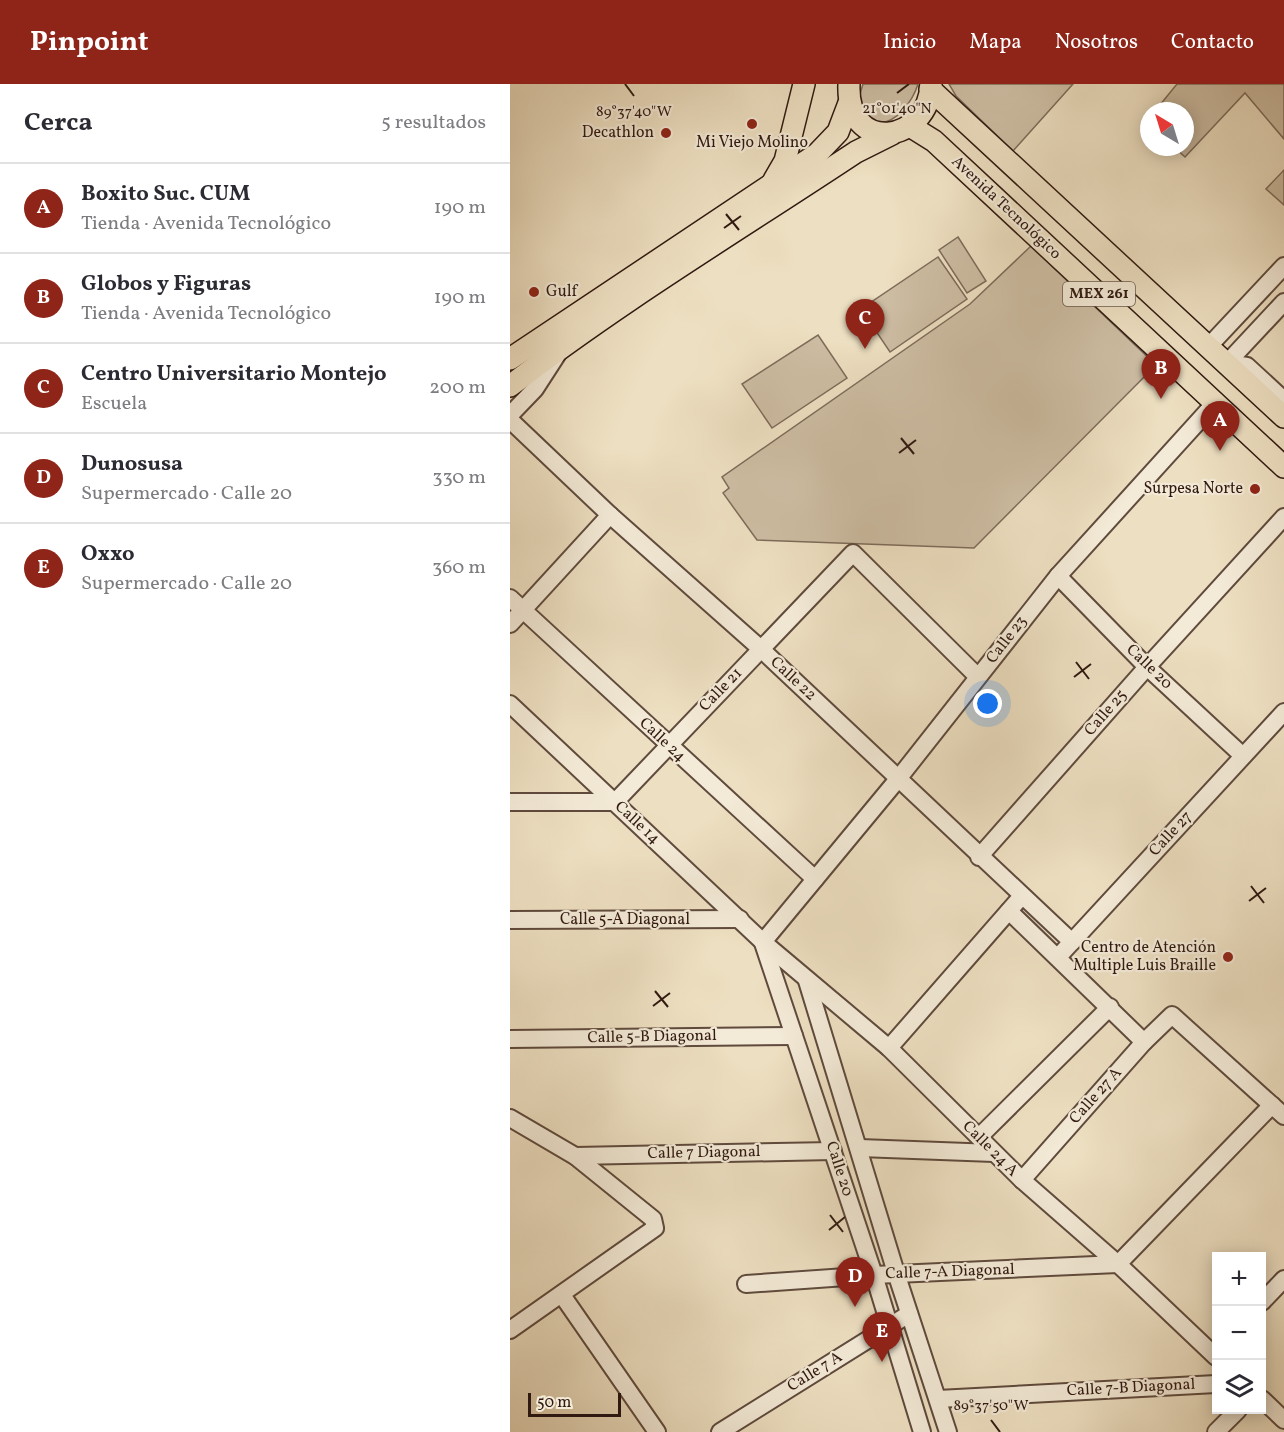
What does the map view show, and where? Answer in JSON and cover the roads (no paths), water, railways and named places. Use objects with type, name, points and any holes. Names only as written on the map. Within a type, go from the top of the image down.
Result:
[{"type":"main road","points":[[772,183],[784,161],[804,84]]},
{"type":"main road","points":[[510,359],[557,338],[856,152],[901,130],[925,106],[931,87]]},
{"type":"main road","name":"MEX 261","points":[[931,87],[1284,417]]},
{"type":"main road","points":[[510,386],[557,338],[772,183],[817,154],[838,132],[849,94]]},
{"type":"main road","name":"Avenida Tecnológico","points":[[849,94],[856,118],[870,131],[901,130],[934,141],[1284,467]]},
{"type":"street","points":[[1209,346],[1284,266]]},
{"type":"street","points":[[1227,363],[1284,302]]},
{"type":"street","points":[[510,415],[535,389],[557,338]]},
{"type":"street","points":[[1227,363],[1248,366],[1284,400]]},
{"type":"street","name":"Calle 23","points":[[763,942],[898,779],[1058,576],[1215,403]]},
{"type":"street","name":"Calle 22","points":[[510,420],[610,515],[761,649],[1021,897],[1072,942]]},
{"type":"street","points":[[510,624],[610,515]]},
{"type":"street","name":"Calle 25","points":[[979,857],[1147,667],[1284,517]]},
{"type":"street","name":"Calle 21","points":[[615,802],[853,553],[978,677]]},
{"type":"street","name":"Calle 20","points":[[1058,576],[1147,667],[1243,756]]},
{"type":"street","name":"Calle 24","points":[[510,598],[815,879]]},
{"type":"street","name":"Calle 14","points":[[510,704],[763,942]]},
{"type":"street","name":"Calle 27","points":[[1058,957],[1284,712]]},
{"type":"street","points":[[510,802],[615,802]]},
{"type":"street","points":[[889,1048],[1021,897]]},
{"type":"street","points":[[1008,911],[1144,1042]]},
{"type":"street","name":"Calle 5-A Diagonal","points":[[510,920],[740,919]]},
{"type":"street","name":"Calle 20","points":[[763,942],[874,1275],[922,1432]]},
{"type":"street","name":"Calle 24 A","points":[[763,942],[889,1048],[1022,1180],[1212,1350]]},
{"type":"street","name":"Calle 20","points":[[807,980],[860,1148],[897,1276],[948,1432]]},
{"type":"street","points":[[978,1137],[1110,1007]]},
{"type":"street","name":"Calle 27 A","points":[[1022,1180],[1144,1042],[1172,1015],[1278,1111]]},
{"type":"street","name":"Calle 5-B Diagonal","points":[[510,1039],[794,1036]]},
{"type":"street","points":[[1118,1264],[1278,1111]]},
{"type":"street","points":[[510,1118],[574,1156],[653,1219],[655,1228],[510,1330]]},
{"type":"street","points":[[860,1148],[994,1153]]},
{"type":"street","name":"Calle 7 Diagonal","points":[[574,1156],[833,1151]]},
{"type":"street","name":"Calle 7-A Diagonal","points":[[746,1284],[874,1275],[897,1276],[1118,1264]]},
{"type":"street","points":[[1266,1298],[1284,1279]]},
{"type":"street","points":[[562,1295],[657,1432]]},
{"type":"street","name":"Calle 7 A","points":[[720,1432],[909,1314]]},
{"type":"street","name":"Calle 7-B Diagonal","points":[[938,1399],[1212,1384]]},
{"type":"street","points":[[1266,1403],[1284,1420]]},
{"type":"street","points":[[1216,1432],[1234,1414]]},
{"type":"place","name":"Mi Viejo Molino","points":[[752,124]]},
{"type":"place","name":"Decathlon","points":[[666,133]]},
{"type":"place","name":"Gulf","points":[[534,292]]},
{"type":"place","name":"Centro Universitario Montejo","points":[[865,349]]},
{"type":"place","name":"Globos y Figuras","points":[[1161,399]]},
{"type":"place","name":"Boxito Suc. CUM","points":[[1220,451]]},
{"type":"place","name":"Surpesa Norte","points":[[1255,489]]},
{"type":"place","name":"Centro de Atención Multiple Luis Braille","points":[[1228,957]]},
{"type":"place","name":"Dunosusa","points":[[855,1307]]},
{"type":"place","name":"Oxxo","points":[[882,1362]]}]
